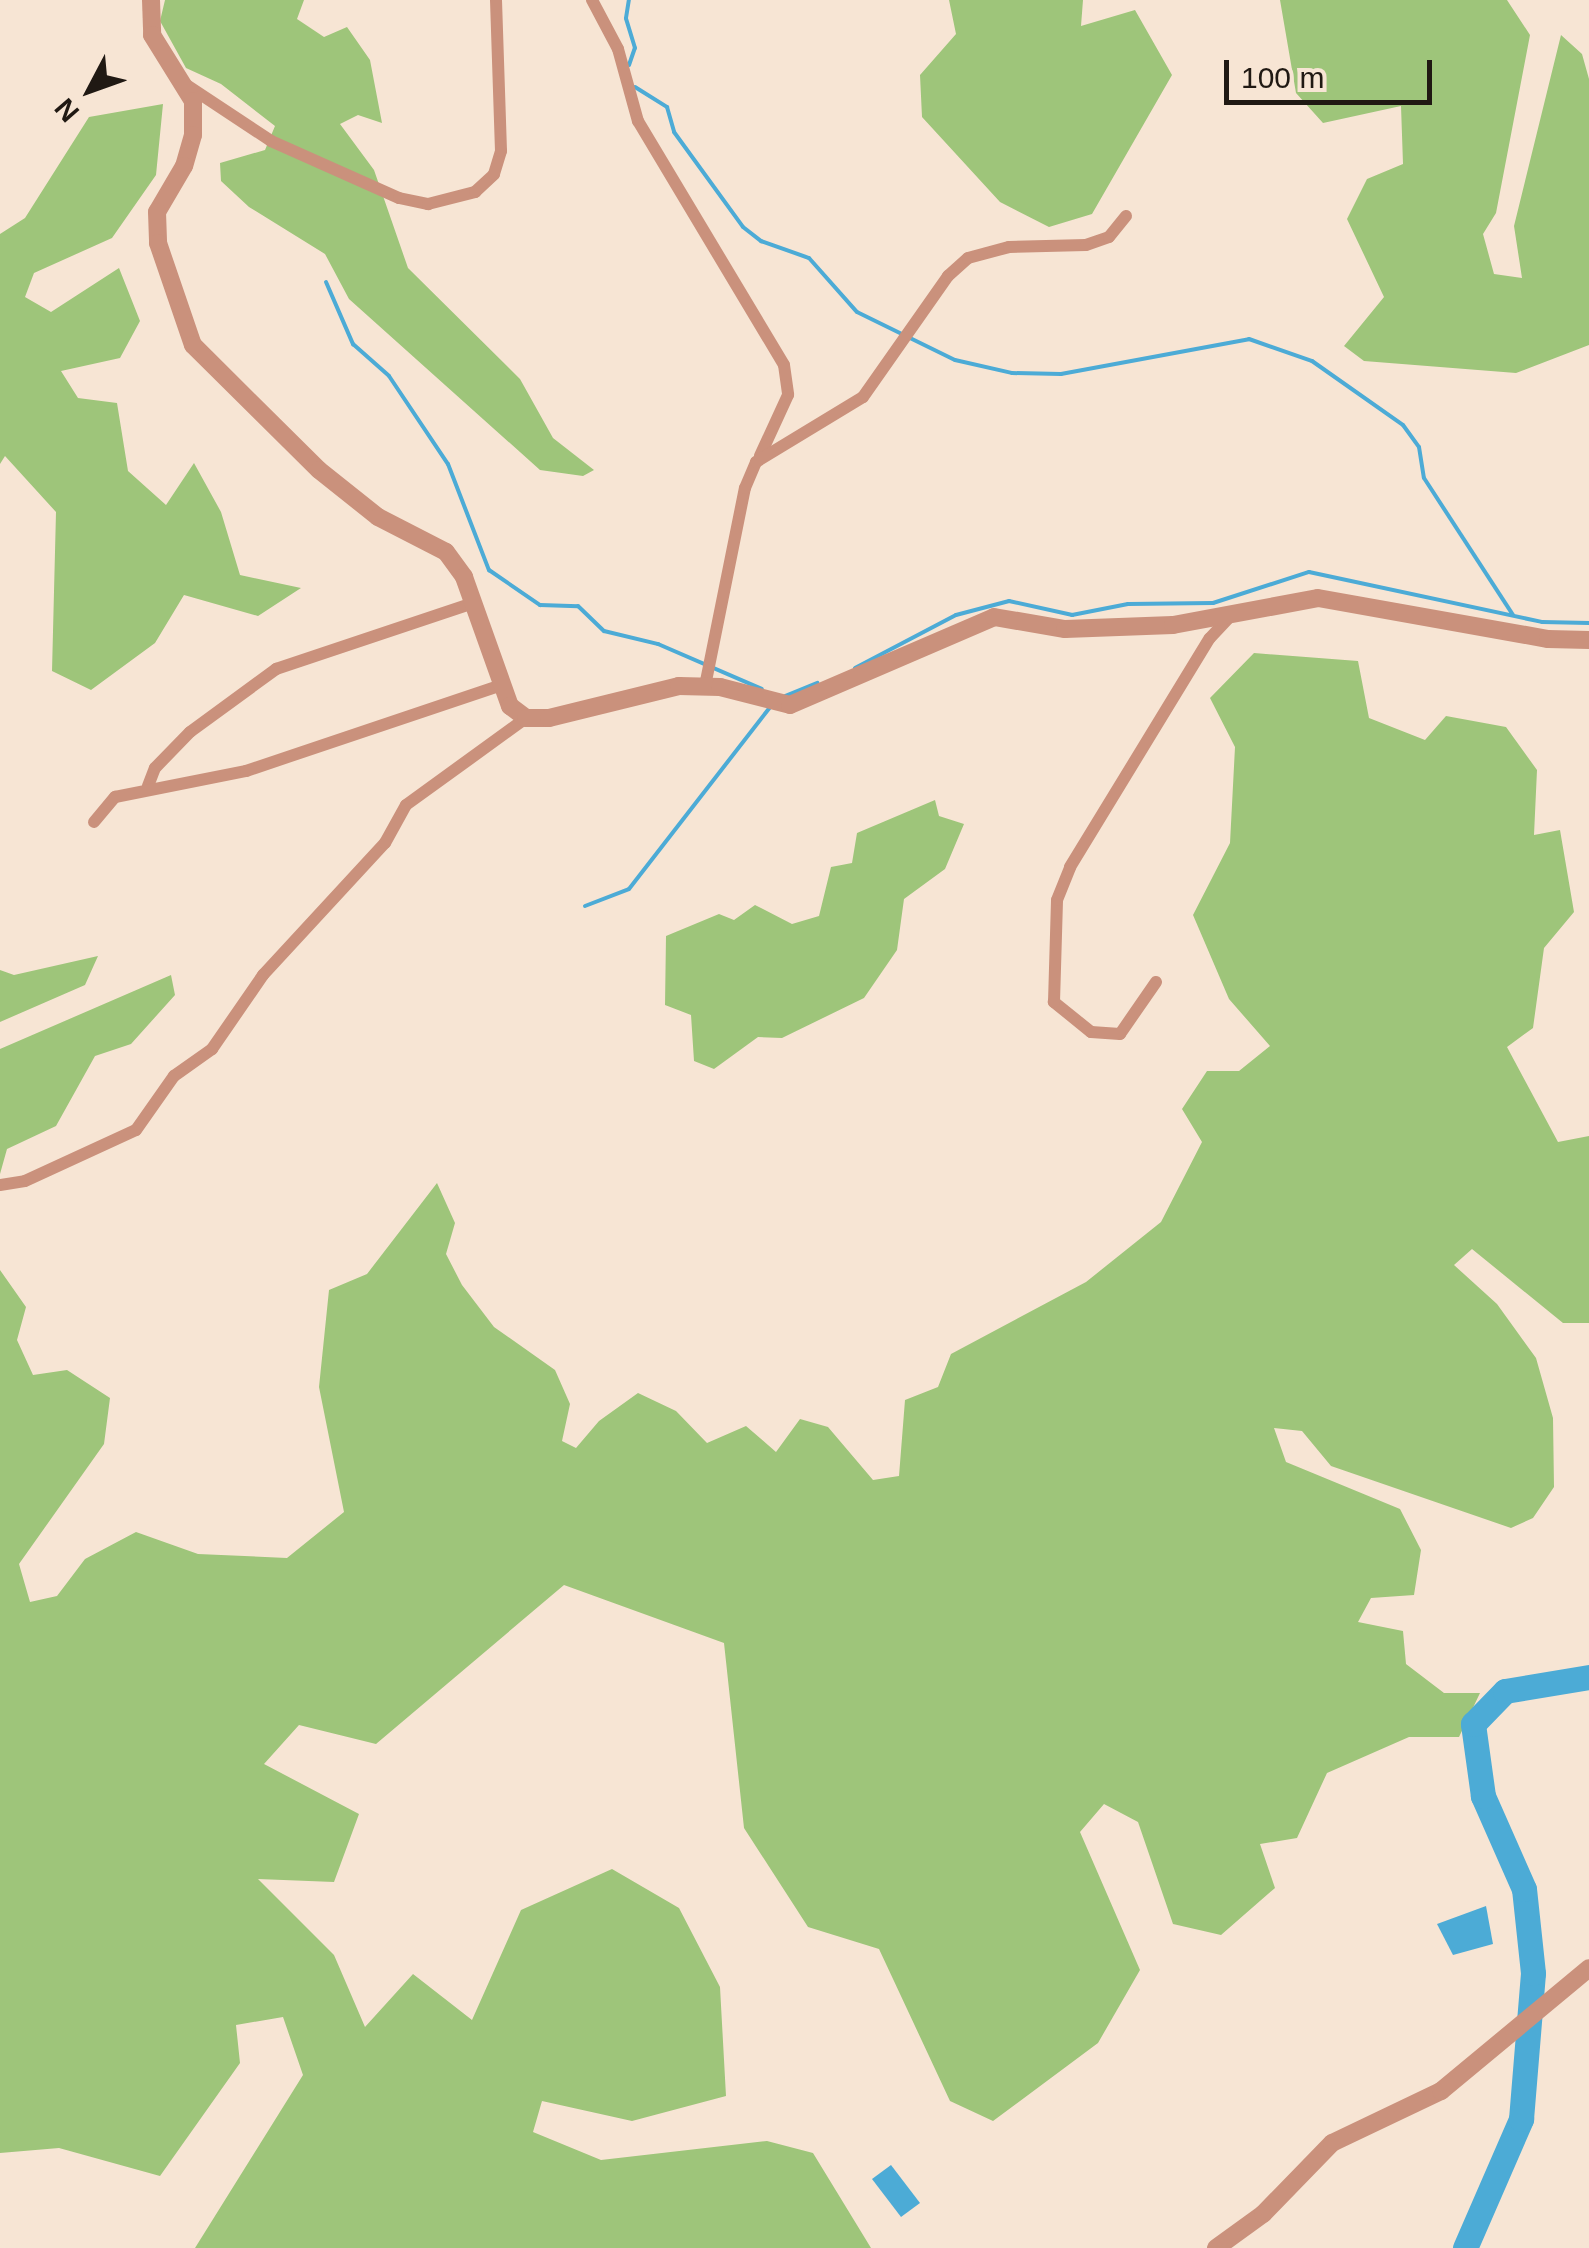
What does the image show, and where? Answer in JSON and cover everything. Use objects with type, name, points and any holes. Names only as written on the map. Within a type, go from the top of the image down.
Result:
[{"type":"street","points":[[151,0],[152,35],[193,101],[194,135],[156,212],[158,243],[194,345],[320,470],[378,517],[446,552],[473,603],[510,706],[526,718]]},
{"type":"street","points":[[180,82],[271,140],[399,198],[428,204],[475,192],[494,174],[502,151],[496,0]]},
{"type":"street","points":[[592,0],[618,48],[638,121],[784,365],[788,395],[744,488],[705,686]]},
{"type":"street","points":[[756,462],[840,416],[863,397],[968,258],[1009,247],[1086,245],[1109,237],[1126,216]]},
{"type":"street","points":[[0,1185],[25,1182],[136,1130],[174,1076],[212,1049],[263,975],[386,843],[406,805],[526,718],[679,686],[705,686],[770,704],[790,704],[994,617],[1066,629],[1172,625],[1318,598],[1548,639],[1589,640]]},
{"type":"street","points":[[148,786],[156,768],[190,732],[276,669],[473,603]]},
{"type":"street","points":[[1156,982],[1120,1034],[1110,1038],[1091,1032],[1054,1002],[1057,900],[1070,867],[1190,670],[1234,611]]},
{"type":"street","points":[[94,822],[115,797],[148,786],[246,771],[501,685]]},
{"type":"street","points":[[1216,2248],[1264,2214],[1332,2143],[1442,2091],[1589,1968]]},
{"type":"green space","points":[[165,0],[304,0],[297,19],[324,37],[347,27],[370,60],[382,123],[358,115],[340,124],[374,170],[408,268],[520,379],[553,438],[594,470],[583,476],[540,470],[349,299],[325,254],[249,207],[221,181],[220,163],[265,150],[275,126],[221,84],[186,68],[160,21]]},
{"type":"green space","points":[[949,0],[1083,0],[1081,26],[1135,10],[1172,75],[1092,214],[1049,227],[1000,202],[922,117],[920,75],[956,34]]},
{"type":"green space","points":[[1280,0],[1507,0],[1530,35],[1496,213],[1483,234],[1494,274],[1522,278],[1514,226],[1561,35],[1582,54],[1589,79],[1589,345],[1516,373],[1364,361],[1344,346],[1384,297],[1347,219],[1367,179],[1403,164],[1401,106],[1323,123],[1296,93]]},
{"type":"green space","points":[[163,104],[156,175],[112,238],[34,273],[25,297],[51,312],[119,268],[140,321],[120,358],[61,371],[78,398],[117,403],[128,471],[166,505],[194,463],[221,512],[240,575],[301,588],[258,616],[184,595],[155,643],[91,690],[52,671],[56,512],[5,456],[0,464],[0,234],[25,218],[89,117]]},
{"type":"green space","points":[[1254,653],[1358,661],[1369,718],[1425,740],[1446,716],[1506,727],[1537,770],[1534,835],[1560,830],[1574,912],[1544,948],[1533,1028],[1507,1047],[1558,1142],[1589,1136],[1589,1323],[1563,1323],[1472,1249],[1454,1265],[1497,1304],[1536,1358],[1553,1418],[1554,1487],[1533,1518],[1511,1528],[1331,1466],[1302,1431],[1274,1428],[1286,1462],[1400,1509],[1421,1550],[1414,1595],[1371,1598],[1358,1622],[1403,1631],[1406,1664],[1444,1693],[1480,1693],[1459,1737],[1409,1737],[1327,1773],[1297,1838],[1260,1844],[1275,1888],[1221,1935],[1173,1924],[1138,1822],[1104,1804],[1080,1832],[1140,1970],[1098,2043],[993,2121],[950,2101],[879,1949],[808,1927],[744,1828],[724,1643],[564,1585],[376,1744],[299,1725],[264,1764],[359,1814],[334,1882],[258,1879],[334,1955],[365,2027],[413,1974],[472,2020],[521,1910],[612,1869],[679,1908],[720,1987],[726,2096],[632,2121],[542,2101],[533,2132],[601,2160],[767,2141],[813,2153],[871,2248],[195,2248],[303,2075],[283,2017],[236,2025],[240,2063],[160,2176],[59,2148],[0,2153],[0,1270],[26,1307],[17,1340],[33,1375],[67,1370],[110,1398],[104,1444],[19,1564],[30,1602],[57,1596],[85,1559],[136,1532],[198,1554],[287,1558],[344,1512],[319,1387],[329,1290],[367,1274],[437,1183],[455,1223],[446,1254],[462,1285],[494,1327],[555,1370],[570,1404],[562,1441],[576,1448],[599,1421],[638,1393],[676,1411],[707,1443],[746,1426],[776,1452],[800,1419],[828,1427],[873,1480],[899,1476],[905,1400],[938,1387],[951,1354],[1086,1282],[1161,1222],[1202,1142],[1182,1109],[1207,1071],[1239,1071],[1270,1046],[1229,999],[1193,915],[1230,843],[1235,747],[1210,698]]},
{"type":"green space","points":[[935,800],[939,816],[964,824],[945,869],[904,899],[897,950],[864,998],[782,1038],[758,1037],[714,1069],[694,1061],[691,1015],[665,1005],[666,936],[719,914],[734,920],[755,905],[792,924],[819,916],[831,867],[852,863],[857,833]]},
{"type":"green space","points":[[98,956],[85,985],[0,1022],[0,970],[14,975]]},
{"type":"green space","points":[[171,975],[175,995],[131,1044],[95,1056],[56,1126],[7,1149],[0,1174],[0,1049]]},
{"type":"water","points":[[1486,1906],[1493,1944],[1453,1955],[1437,1924]]},
{"type":"water","points":[[891,2165],[920,2203],[901,2217],[872,2179]]},
{"type":"waterway","points":[[629,0],[626,18],[635,48],[629,65]]},
{"type":"waterway","points":[[635,87],[667,107],[674,132],[743,227],[761,241],[809,258],[857,312],[955,360],[1012,373],[1061,374],[1249,339],[1312,361],[1403,425],[1419,447],[1424,478],[1513,615]]},
{"type":"waterway","points":[[326,282],[353,344],[389,376],[448,464],[489,570],[540,605],[578,606],[604,631],[658,644],[762,689]]},
{"type":"waterway","points":[[855,668],[956,615],[1009,601],[1072,615],[1128,604],[1213,603],[1309,572],[1542,622],[1589,623]]},
{"type":"waterway","points":[[785,696],[818,683]]},
{"type":"waterway","points":[[585,906],[629,889],[771,706]]},
{"type":"waterway","points":[[1465,2248],[1521,2119],[1533,1973],[1524,1889],[1483,1796],[1473,1724],[1505,1691],[1589,1677]]}]
